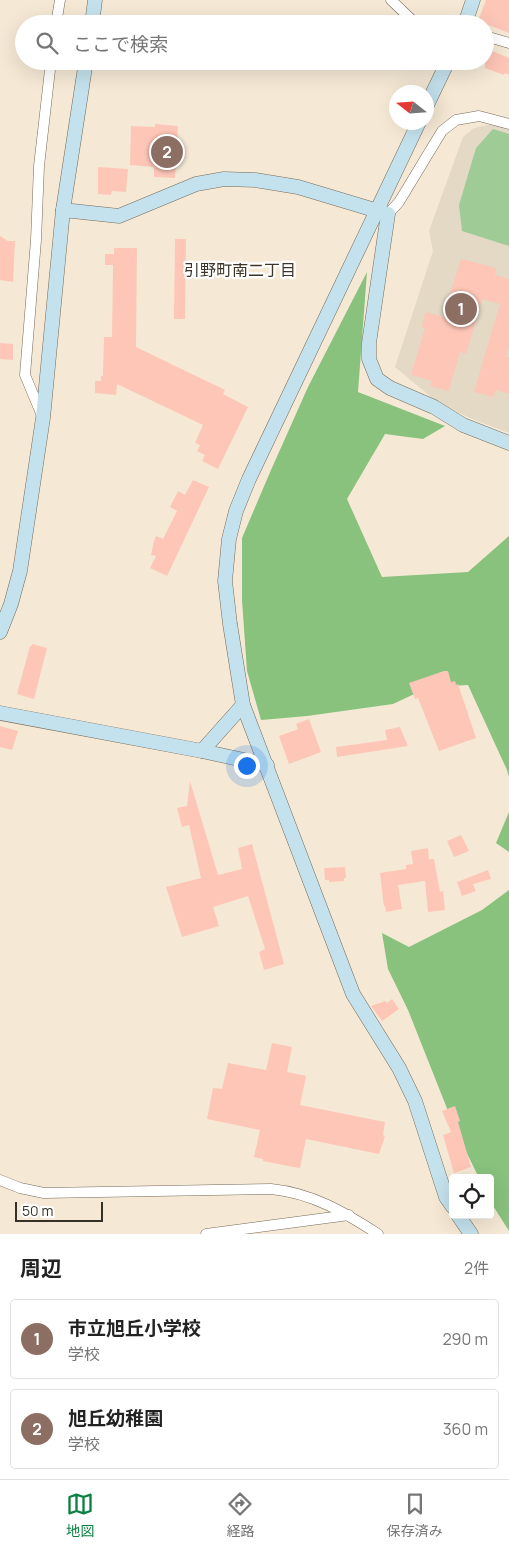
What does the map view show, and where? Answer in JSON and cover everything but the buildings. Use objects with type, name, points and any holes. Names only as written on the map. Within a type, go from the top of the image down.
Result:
[{"type":"street","points":[[58,15],[60,0]]},
{"type":"street","points":[[93,15],[95,0]]},
{"type":"street","points":[[391,0],[407,15]]},
{"type":"street","points":[[467,15],[473,0]]},
{"type":"street","points":[[494,39],[509,43]]},
{"type":"street","points":[[43,418],[25,375],[36,240],[39,166],[50,70]]},
{"type":"street","points":[[0,632],[11,604],[20,571],[43,418],[63,210],[85,70]]},
{"type":"street","points":[[434,90],[444,70]]},
{"type":"street","points":[[63,210],[119,216],[196,184],[224,179],[255,180],[298,187],[383,212],[399,202],[442,131],[456,120],[479,116],[509,124]]},
{"type":"street","points":[[416,130],[383,212],[249,479],[236,511],[228,538],[225,581],[243,705],[353,994],[399,1068],[415,1101],[449,1201]]},
{"type":"street","points":[[383,212],[369,343],[369,359],[377,379],[390,388],[434,407],[463,425],[509,443]]},
{"type":"street","points":[[202,751],[243,705]]},
{"type":"street","points":[[0,713],[267,765]]},
{"type":"street","points":[[0,1180],[20,1188],[44,1193],[271,1189],[286,1191],[328,1204],[378,1234]]},
{"type":"street","points":[[206,1234],[349,1215]]},
{"type":"street","points":[[461,1219],[471,1234]]},
{"type":"shaded area","points":[[492,124],[509,129],[509,433],[472,419],[437,402],[395,367],[433,251],[429,231],[463,137],[474,128]]},
{"type":"green space","points":[[493,129],[509,134],[509,246],[462,231],[459,205],[476,148]]},
{"type":"green space","points":[[367,272],[358,392],[445,426],[423,439],[385,434],[347,499],[382,577],[468,572],[509,536],[509,777],[468,685],[429,687],[393,704],[307,716],[261,720],[247,671],[242,600],[242,538],[308,387]]},
{"type":"green space","points":[[509,812],[509,852],[496,843]]},
{"type":"green space","points":[[509,890],[509,1231],[494,1207],[494,1174],[477,1174],[456,1131],[408,1010],[388,969],[382,933],[409,947],[482,910]]},
{"type":"place","name":"旭丘幼稚園","points":[[167,152]]},
{"type":"place","name":"市立旭丘小学校","points":[[461,309]]},
{"type":"district","name":"引野町南二丁目","points":[[240,270]]}]
